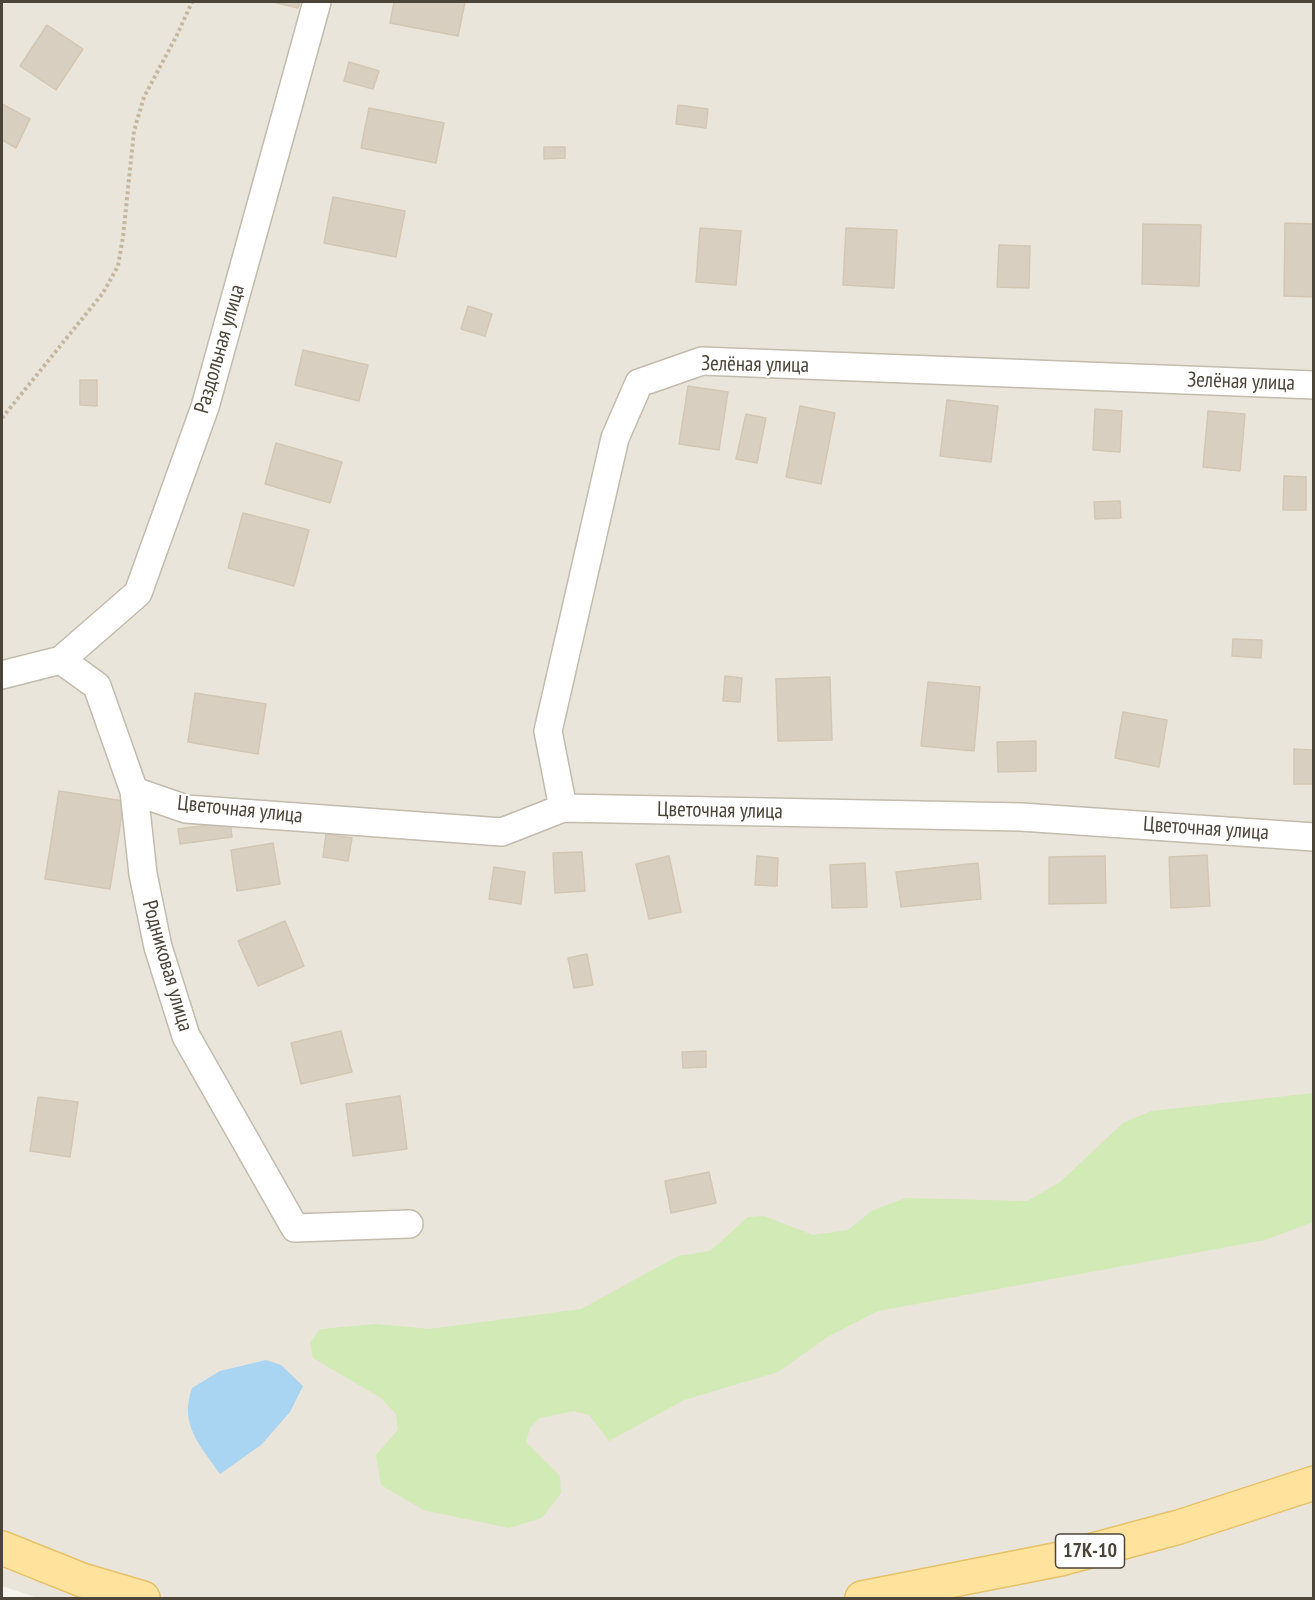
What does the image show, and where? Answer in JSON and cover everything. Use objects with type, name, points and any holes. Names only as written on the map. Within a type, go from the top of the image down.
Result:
[{"type":"main road","name":"17К-10","points":[[862,1599],[1060,1559],[1179,1527],[1314,1483]]},
{"type":"main road","points":[[2,1548],[82,1580],[143,1599]]},
{"type":"street","name":"Раздольная улица","points":[[61,660],[138,594],[205,407],[318,2]]},
{"type":"street","name":"Зелёная улица","points":[[562,808],[548,731],[615,438],[639,383],[702,361],[1314,385]]},
{"type":"street","points":[[2,675],[61,660]]},
{"type":"street","name":"Родниковая улица","points":[[61,660],[97,686],[135,791],[143,874],[158,948],[186,1036],[295,1228],[409,1224]]},
{"type":"street","name":"Цветочная улица","points":[[135,791],[186,809],[502,832],[562,808],[1021,817],[1314,837]]},
{"type":"path","points":[[2,418],[103,292],[118,266],[134,131],[144,97],[192,2]]},
{"type":"shaded area","points":[[2,2],[1313,2],[1313,1598],[38,1598],[2,1586]]},
{"type":"green space","points":[[1313,1093],[1313,1222],[1265,1240],[878,1311],[829,1336],[778,1372],[684,1400],[609,1441],[589,1415],[574,1411],[540,1418],[530,1428],[526,1442],[560,1476],[561,1493],[542,1518],[509,1528],[423,1510],[381,1485],[376,1455],[398,1430],[396,1414],[381,1398],[313,1358],[310,1343],[320,1329],[376,1324],[429,1329],[581,1309],[678,1256],[710,1251],[748,1217],[764,1216],[813,1235],[848,1230],[873,1210],[906,1198],[1027,1201],[1060,1182],[1123,1123],[1151,1111]]},
{"type":"water","points":[[266,1360],[281,1365],[303,1386],[290,1412],[261,1445],[220,1474],[199,1444],[190,1424],[188,1413],[192,1388],[220,1371]]},
{"type":"building","points":[[273,2],[300,2],[298,8]]},
{"type":"building","points":[[394,2],[465,2],[458,36],[390,23]]},
{"type":"building","points":[[47,25],[83,49],[56,90],[20,66]]},
{"type":"building","points":[[349,62],[379,71],[373,89],[344,81]]},
{"type":"building","points":[[2,104],[30,119],[16,148],[2,140]]},
{"type":"building","points":[[678,105],[708,109],[706,128],[676,124]]},
{"type":"building","points":[[369,108],[444,123],[436,163],[361,148]]},
{"type":"building","points":[[544,147],[565,147],[565,158],[544,159]]},
{"type":"building","points":[[333,197],[405,211],[396,257],[324,243]]},
{"type":"building","points":[[1285,223],[1314,224],[1314,297],[1284,296]]},
{"type":"building","points":[[1143,224],[1201,225],[1199,286],[1142,284]]},
{"type":"building","points":[[700,228],[741,231],[736,285],[696,282]]},
{"type":"building","points":[[846,228],[897,230],[894,288],[843,285]]},
{"type":"building","points":[[999,245],[1030,246],[1029,288],[997,287]]},
{"type":"building","points":[[468,306],[492,314],[485,336],[461,329]]},
{"type":"building","points":[[303,350],[368,365],[359,401],[295,385]]},
{"type":"building","points":[[80,380],[97,380],[97,406],[80,405]]},
{"type":"building","points":[[688,386],[728,392],[719,450],[679,444]]},
{"type":"building","points":[[947,400],[998,406],[991,462],[940,456]]},
{"type":"building","points":[[800,406],[835,413],[821,484],[786,477]]},
{"type":"building","points":[[1095,409],[1122,411],[1120,452],[1093,450]]},
{"type":"building","points":[[1208,411],[1245,414],[1240,471],[1203,467]]},
{"type":"building","points":[[746,414],[766,418],[757,463],[736,459]]},
{"type":"building","points":[[276,443],[342,462],[330,503],[265,484]]},
{"type":"building","points":[[1284,476],[1306,477],[1306,510],[1283,510]]},
{"type":"building","points":[[1120,501],[1121,518],[1095,519],[1094,502]]},
{"type":"building","points":[[243,513],[309,530],[294,586],[228,568]]},
{"type":"building","points":[[1233,639],[1262,640],[1261,658],[1232,656]]},
{"type":"building","points":[[725,676],[742,678],[740,702],[723,701]]},
{"type":"building","points":[[830,677],[832,740],[778,741],[776,679]]},
{"type":"building","points":[[928,682],[980,687],[974,751],[921,746]]},
{"type":"building","points":[[195,693],[266,704],[258,754],[188,742]]},
{"type":"building","points":[[1123,712],[1167,720],[1159,767],[1115,758]]},
{"type":"building","points":[[1036,741],[1036,771],[998,772],[997,742]]},
{"type":"building","points":[[1294,749],[1314,750],[1314,784],[1294,784]]},
{"type":"building","points":[[59,791],[124,801],[110,889],[45,879]]},
{"type":"building","points":[[230,822],[232,837],[180,844],[178,829]]},
{"type":"building","points":[[326,834],[352,838],[348,861],[323,857]]},
{"type":"building","points":[[273,843],[280,884],[237,891],[231,850]]},
{"type":"building","points":[[582,852],[585,891],[555,893],[553,853]]},
{"type":"building","points":[[1207,855],[1210,906],[1171,908],[1169,857]]},
{"type":"building","points":[[669,856],[681,912],[649,919],[636,864]]},
{"type":"building","points":[[757,856],[778,858],[777,886],[755,885]]},
{"type":"building","points":[[1105,856],[1106,903],[1049,904],[1049,857]]},
{"type":"building","points":[[865,863],[867,907],[832,908],[830,865]]},
{"type":"building","points":[[978,863],[981,899],[901,907],[896,872]]},
{"type":"building","points":[[494,867],[525,872],[521,904],[489,899]]},
{"type":"building","points":[[285,921],[304,966],[258,986],[238,941]]},
{"type":"building","points":[[587,954],[593,985],[574,988],[568,958]]},
{"type":"building","points":[[341,1031],[352,1072],[301,1084],[291,1043]]},
{"type":"building","points":[[706,1051],[706,1067],[683,1068],[682,1052]]},
{"type":"building","points":[[400,1096],[407,1149],[353,1156],[346,1104]]},
{"type":"building","points":[[38,1097],[78,1102],[70,1157],[30,1151]]},
{"type":"building","points":[[709,1172],[716,1203],[671,1213],[665,1181]]}]
